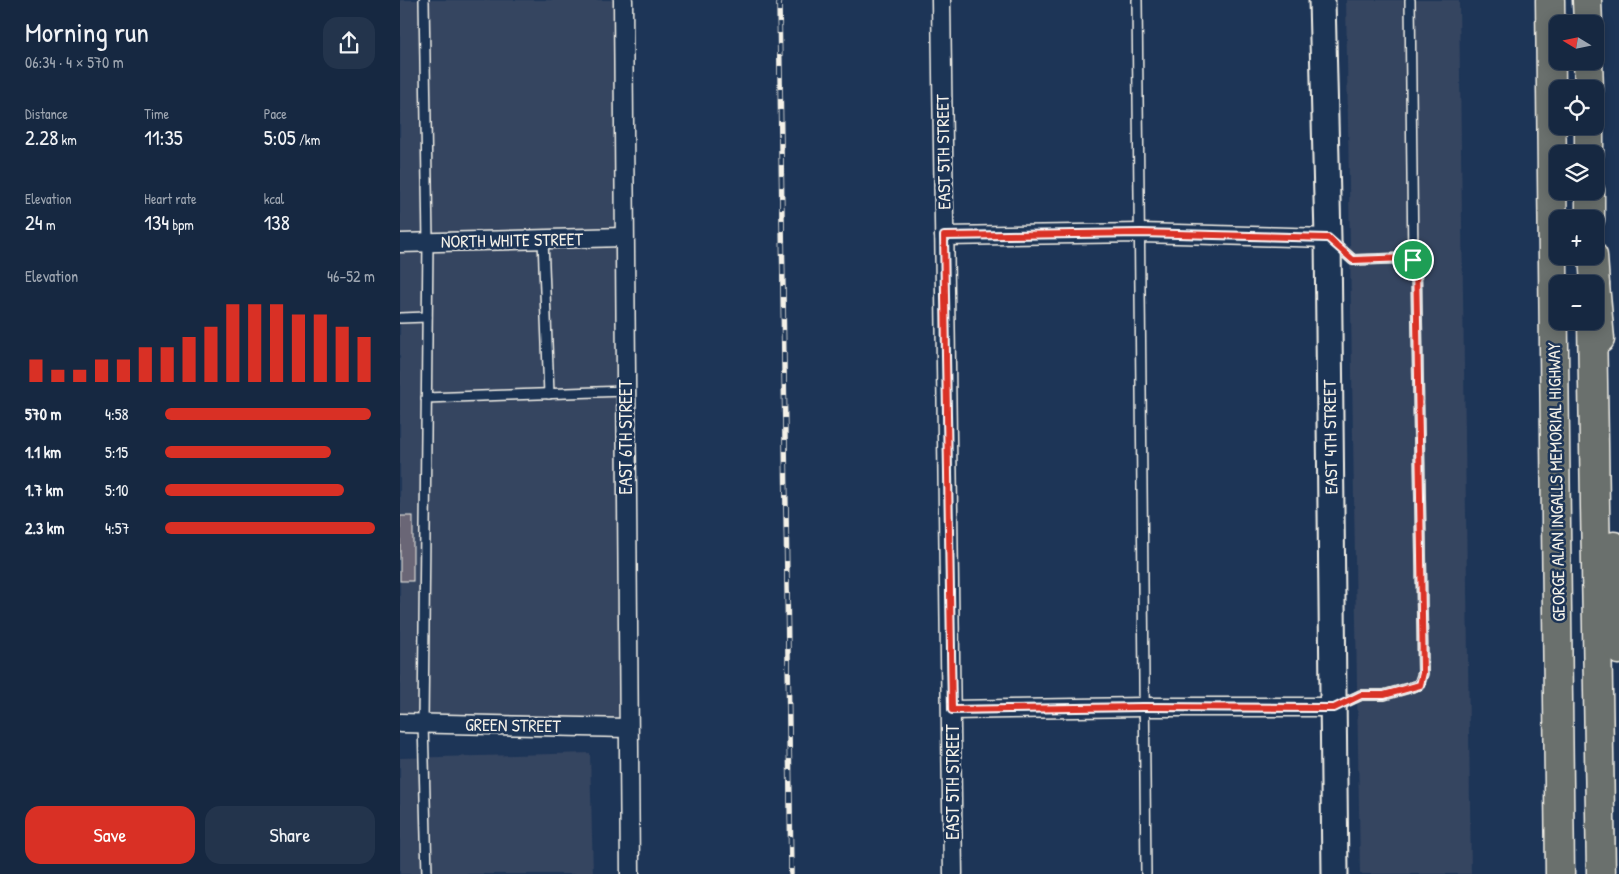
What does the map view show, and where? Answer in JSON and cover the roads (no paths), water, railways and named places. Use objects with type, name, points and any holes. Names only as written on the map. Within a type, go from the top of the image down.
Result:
[{"type":"highway","name":"GEORGE ALAN INGALLS MEMORIAL HIGHWAY","points":[[1550,0],[1560,874]]},
{"type":"highway","points":[[1587,0],[1588,15]]},
{"type":"highway","points":[[1592,330],[1601,874]]},
{"type":"highway","points":[[1598,330],[1608,435],[1619,650]]},
{"type":"main road","name":"EAST 4TH STREET","points":[[1322,0],[1328,238],[1335,874]]},
{"type":"street","name":"EAST 6TH STREET","points":[[623,0],[627,728],[630,874]]},
{"type":"street","name":"EAST 5TH STREET","points":[[941,0],[953,874]]},
{"type":"street","points":[[944,236],[1141,233],[1328,238]]},
{"type":"street","name":"NORTH WHITE STREET","points":[[400,243],[624,237]]},
{"type":"street","points":[[952,710],[1143,707],[1334,708]]},
{"type":"street","name":"GREEN STREET","points":[[400,723],[627,728]]},
{"type":"lane","points":[[424,0],[428,242],[423,723],[426,874]]},
{"type":"lane","points":[[1137,0],[1141,233],[1143,707],[1146,874]]},
{"type":"lane","points":[[1334,708],[1361,695],[1384,695],[1420,685],[1423,673],[1416,262],[1413,260],[1410,0]]},
{"type":"lane","points":[[1328,238],[1353,260],[1408,258],[1413,260]]},
{"type":"lane","points":[[543,240],[549,394]]},
{"type":"lane","points":[[400,318],[427,316]]},
{"type":"lane","points":[[426,398],[625,391]]},
{"type":"railway","points":[[779,0],[791,874]]}]
